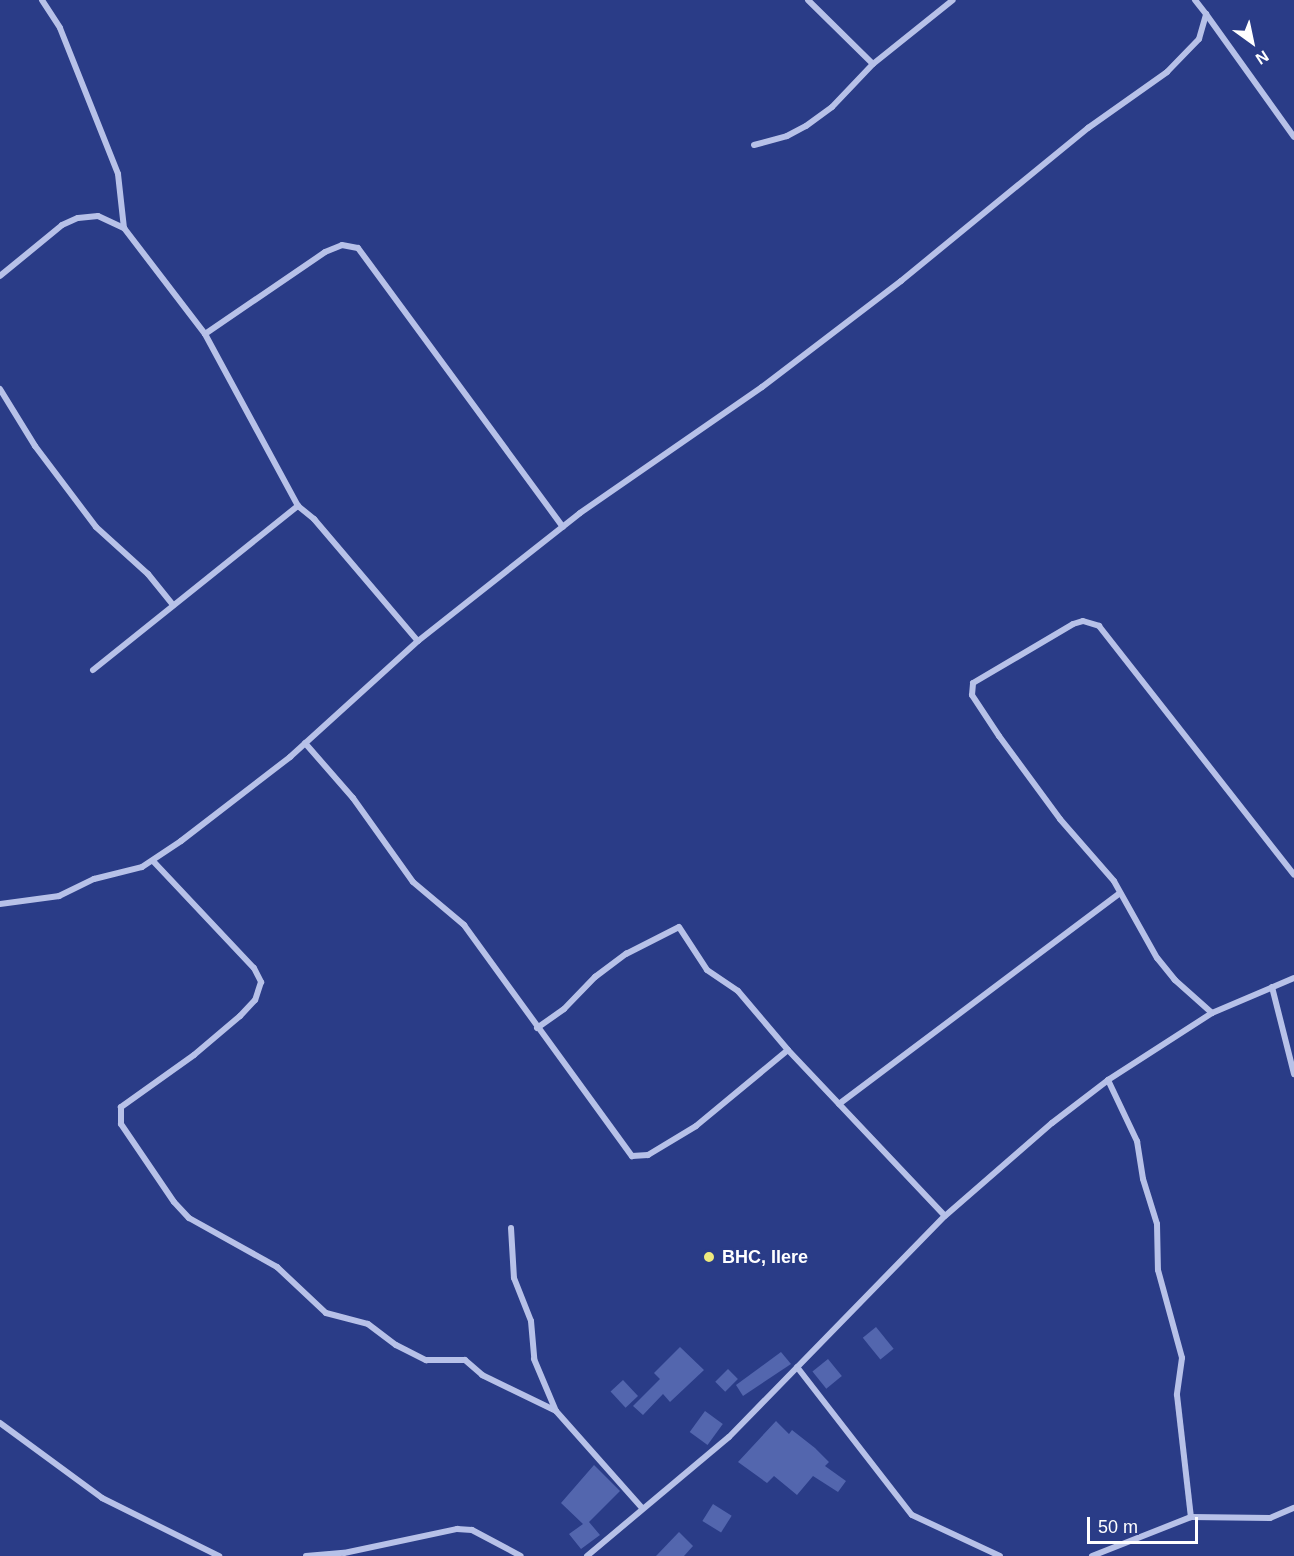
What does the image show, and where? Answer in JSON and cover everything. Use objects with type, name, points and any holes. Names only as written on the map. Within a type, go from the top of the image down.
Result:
[{"type":"street","points":[[42,0],[60,28],[118,174],[124,228]]},
{"type":"street","points":[[808,0],[873,64]]},
{"type":"street","points":[[754,145],[787,136],[806,126],[832,107],[873,64],[953,0]]},
{"type":"street","points":[[1195,0],[1294,137]]},
{"type":"street","points":[[0,904],[59,896],[94,879],[153,861],[305,743],[418,641],[563,527],[762,387],[901,281],[1088,128],[1167,72],[1199,39],[1206,14]]},
{"type":"street","points":[[0,276],[62,225],[78,218],[98,216],[124,228],[205,334],[298,506],[314,519],[418,641]]},
{"type":"street","points":[[205,334],[325,252],[342,245],[358,248],[563,527]]},
{"type":"street","points":[[0,389],[36,446],[96,527],[148,574],[173,605]]},
{"type":"street","points":[[93,670],[173,605],[259,540],[298,506]]},
{"type":"street","points":[[1212,1013],[1175,980],[1157,958],[1120,893],[999,736],[971,689],[978,677],[1083,621],[1105,630],[1294,875]]},
{"type":"street","points":[[305,743],[357,803],[413,882],[464,925],[626,1151],[638,1157],[703,1121],[788,1050]]},
{"type":"street","points":[[153,861],[254,968],[261,982],[255,1000],[240,1016],[194,1055],[121,1107],[121,1124],[174,1202],[189,1218],[277,1267],[326,1313],[368,1324],[396,1345],[426,1360],[465,1360],[482,1375],[556,1411]]},
{"type":"street","points":[[839,1104],[1120,893]]},
{"type":"street","points":[[537,1028],[564,1010],[595,976],[626,954],[679,927],[707,970],[738,991],[788,1050],[945,1216]]},
{"type":"street","points":[[587,1556],[729,1437],[945,1216],[1108,1080],[1212,1013],[1294,978]]},
{"type":"street","points":[[1272,987],[1294,1074]]},
{"type":"street","points":[[1108,1080],[1137,1141],[1143,1179],[1157,1224],[1158,1270],[1182,1358],[1177,1395],[1191,1517]]},
{"type":"street","points":[[511,1228],[513,1278],[531,1321],[534,1359],[556,1411],[642,1508]]},
{"type":"street","points":[[797,1367],[912,1515],[1000,1556]]},
{"type":"street","points":[[0,1424],[102,1498],[219,1556]]},
{"type":"street","points":[[1092,1556],[1191,1517],[1270,1518],[1294,1508]]},
{"type":"street","points":[[306,1556],[344,1553],[457,1529],[472,1530],[521,1556]]},
{"type":"building","points":[[876,1327],[894,1349],[880,1359],[863,1338]]},
{"type":"building","points":[[680,1347],[704,1370],[670,1402],[663,1394],[643,1415],[633,1406],[660,1379],[654,1373]]},
{"type":"building","points":[[781,1352],[791,1364],[743,1396],[736,1385]]},
{"type":"building","points":[[828,1359],[842,1376],[826,1389],[812,1372]]},
{"type":"building","points":[[728,1369],[738,1379],[725,1392],[715,1382]]},
{"type":"building","points":[[623,1380],[638,1396],[626,1408],[611,1392]]},
{"type":"building","points":[[705,1411],[723,1424],[708,1445],[690,1432]]},
{"type":"building","points":[[776,1421],[789,1434],[792,1430],[815,1448],[829,1462],[825,1466],[846,1481],[838,1492],[813,1476],[797,1495],[774,1476],[767,1483],[738,1462]]},
{"type":"building","points":[[594,1465],[620,1491],[589,1522],[600,1535],[581,1549],[569,1534],[583,1524],[561,1503]]},
{"type":"building","points":[[713,1504],[732,1516],[721,1533],[702,1521]]},
{"type":"building","points":[[679,1532],[693,1546],[684,1556],[656,1556]]},
{"type":"place","name":"BHC, Ilere","points":[[709,1257]]}]
